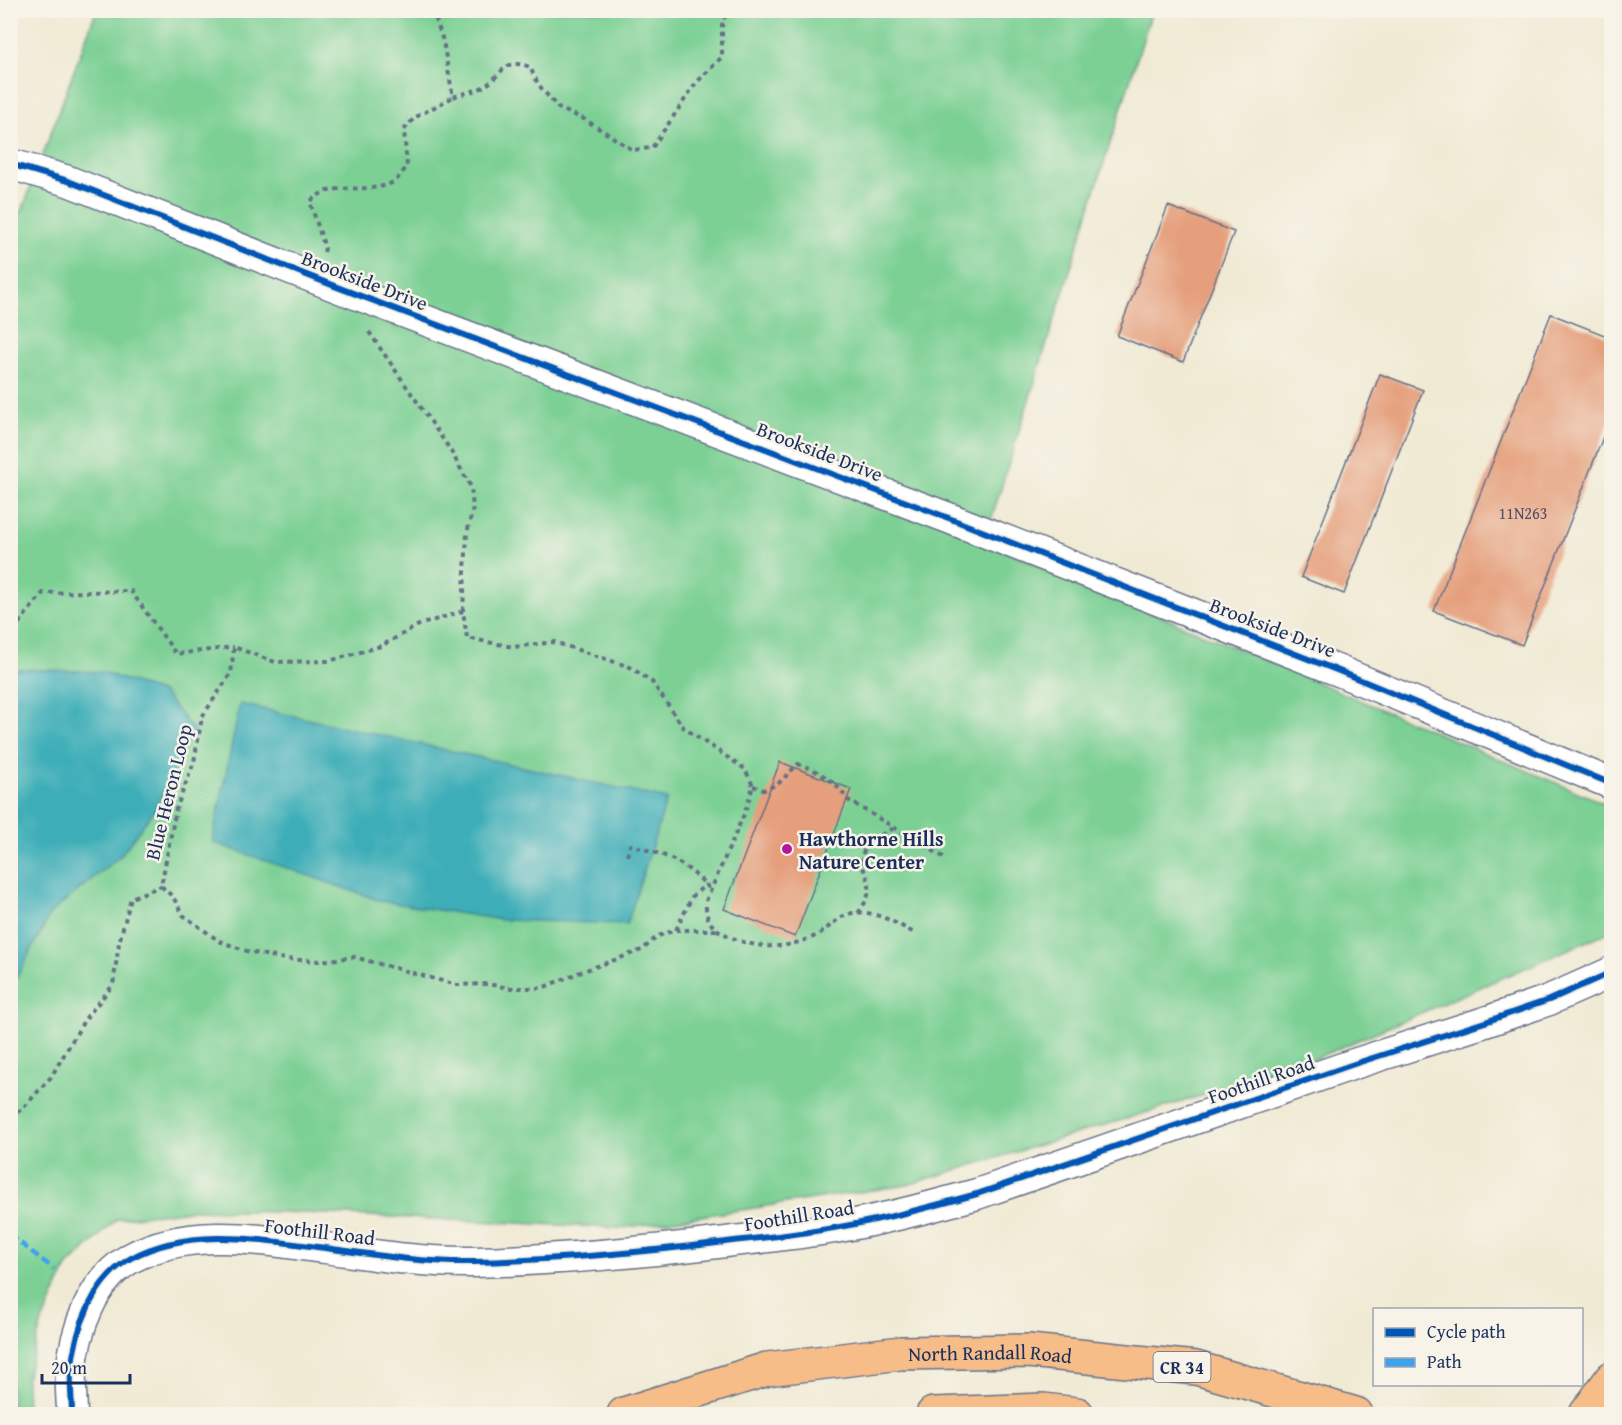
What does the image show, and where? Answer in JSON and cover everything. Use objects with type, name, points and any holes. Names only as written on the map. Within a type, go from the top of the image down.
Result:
[{"type":"main road","name":"North Randall Road","points":[[624,1414],[766,1369],[902,1353],[1029,1351],[1196,1368],[1356,1414]]},
{"type":"main road","points":[[1587,1414],[1611,1378]]},
{"type":"main road","points":[[1587,1414],[1611,1387]]},
{"type":"main road","points":[[933,1414],[1044,1410],[1077,1414]]},
{"type":"street","name":"Brookside Drive","points":[[10,164],[68,181],[317,280],[946,517],[1339,671],[1611,784]]},
{"type":"street","name":"Foothill Road","points":[[72,1414],[71,1374],[78,1338],[91,1300],[110,1273],[129,1259],[173,1243],[200,1239],[266,1240],[396,1258],[435,1262],[474,1262],[635,1253],[816,1231],[917,1211],[976,1194],[1354,1064],[1549,1000],[1611,972]]},
{"type":"path","points":[[433,10],[443,41],[453,97]]},
{"type":"path","points":[[317,280],[325,248],[310,202],[317,194],[340,188],[365,188],[395,181],[406,166],[404,130],[414,118],[453,97],[485,86],[504,67],[520,64],[530,67],[538,84],[558,108],[584,119],[633,150],[652,148],[696,83],[722,57],[722,20],[731,10]]},
{"type":"path","points":[[367,329],[449,448],[471,487],[473,508],[466,533],[463,611],[467,638],[513,647],[554,642],[630,667],[652,682],[684,728],[745,769],[753,786],[745,812],[706,901],[705,914],[716,930],[758,947],[791,945],[820,934],[836,920],[857,914],[877,915],[914,933]]},
{"type":"path","points":[[10,626],[19,623],[43,593],[131,591],[176,654],[234,647],[275,662],[329,661],[381,646],[419,625],[463,611]]},
{"type":"path","points":[[753,786],[764,790],[778,784],[798,764],[822,773],[841,789],[848,800],[945,858]]},
{"type":"path","points":[[857,914],[870,895],[870,886],[862,861],[864,850],[880,836],[894,828]]},
{"type":"path","points":[[627,856],[630,845],[666,855],[691,870],[711,890]]},
{"type":"path","points":[[676,930],[692,897],[706,884]]},
{"type":"path","points":[[10,1118],[25,1106],[51,1077],[85,1019],[113,985],[119,944],[131,898],[161,886]]},
{"type":"green space","name":"Hawthorne Hills Nature Center","points":[[96,11],[1152,11],[984,542],[1611,806],[1611,931],[1293,1068],[907,1185],[621,1228],[283,1212],[192,1210],[117,1219],[67,1267],[42,1322],[26,1379],[27,1414],[11,1414],[11,216],[22,211]]},
{"type":"water","points":[[18,669],[102,672],[163,693],[194,731],[156,808],[121,855],[51,913],[11,988],[10,673]]},
{"type":"water","points":[[240,704],[667,799],[627,924],[502,920],[381,901],[212,842]]},
{"type":"building","points":[[1168,206],[1234,232],[1183,362],[1117,336]]},
{"type":"building","points":[[1551,314],[1612,338],[1612,414],[1522,645],[1434,611]]},
{"type":"building","points":[[1380,374],[1423,390],[1344,594],[1301,577]]},
{"type":"building","name":"Hawthorne Hills Nature Center","points":[[780,762],[851,789],[795,937],[724,909]]},
{"type":"marked path","points":[[10,1235],[54,1269]]},
{"type":"cycle path","points":[[10,164],[68,181],[337,287],[946,517],[1339,671],[1612,784]]},
{"type":"cycle path","points":[[72,1414],[73,1357],[81,1324],[88,1308],[96,1293],[117,1267],[154,1248],[177,1242],[226,1238],[251,1239],[418,1260],[504,1261],[656,1250],[836,1228],[977,1194],[1354,1064],[1549,1000],[1612,972]]},
{"type":"place","name":"Hawthorne Hills Nature Center","points":[[787,849]]}]
